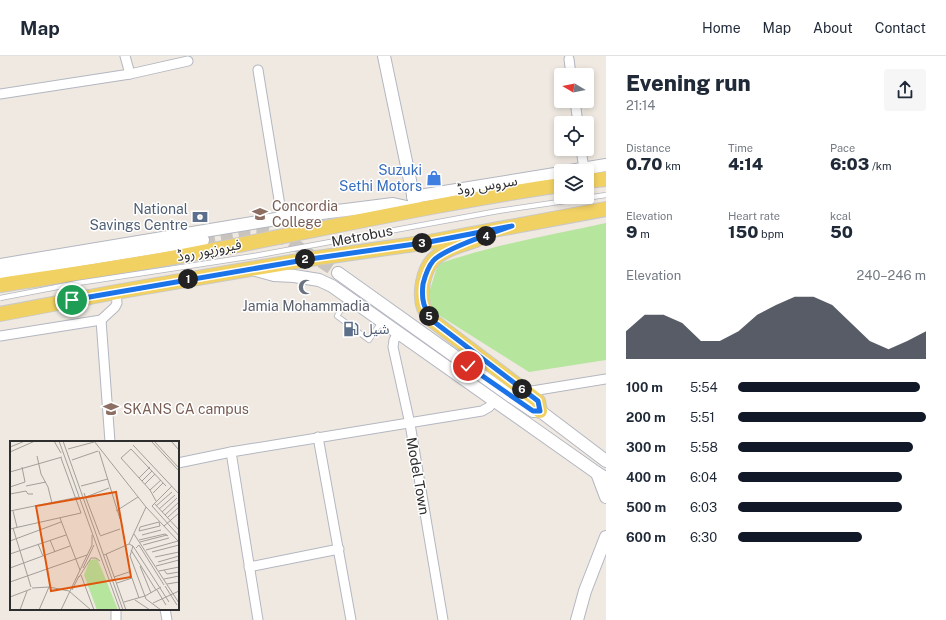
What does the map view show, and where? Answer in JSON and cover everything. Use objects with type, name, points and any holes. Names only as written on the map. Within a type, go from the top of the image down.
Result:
[{"type":"main road","points":[[594,177],[606,179]]},
{"type":"main road","name":"فیروزپور روڈ","points":[[0,285],[196,253],[415,203],[500,194],[554,186]]},
{"type":"main road","name":"فیروزپور روڈ","points":[[0,314],[250,269],[429,242],[606,209]]},
{"type":"main road","points":[[512,226],[456,247],[433,260],[424,282],[422,294],[424,308],[433,321],[538,401],[540,411]]},
{"type":"street","points":[[125,56],[130,74]]},
{"type":"street","points":[[384,56],[415,203]]},
{"type":"street","points":[[569,59],[570,68]]},
{"type":"street","points":[[0,94],[130,74],[188,61]]},
{"type":"street","points":[[258,70],[282,218]]},
{"type":"street","points":[[594,171],[606,165]]},
{"type":"street","name":"سروس روڈ","points":[[415,203],[554,173]]},
{"type":"street","name":"فیروزپور روڈ","points":[[0,264],[282,218],[393,204],[415,203]]},
{"type":"street","points":[[0,277],[68,262],[203,240]]},
{"type":"street","points":[[0,271],[49,262],[68,262]]},
{"type":"street","points":[[250,269],[274,275],[294,276],[319,280],[332,286],[602,475],[606,497]]},
{"type":"street","points":[[338,273],[512,397],[533,411],[540,411],[606,460]]},
{"type":"street","points":[[0,336],[101,320],[115,307],[118,299],[116,292]]},
{"type":"street","points":[[101,320],[110,441]]},
{"type":"street","name":"Model Town","points":[[398,333],[394,340],[393,347],[410,424],[443,620]]},
{"type":"street","points":[[526,392],[606,379]]},
{"type":"street","points":[[179,462],[482,411],[489,407],[495,400]]},
{"type":"street","points":[[318,438],[351,620]]},
{"type":"street","points":[[231,452],[258,620]]},
{"type":"street","points":[[577,620],[585,591],[606,537]]},
{"type":"street","points":[[249,567],[338,550]]},
{"type":"street","points":[[165,610],[166,620]]},
{"type":"lane","name":"Metrobus","points":[[0,298],[78,283],[254,256],[498,211],[606,195]]},
{"type":"lane","points":[[349,298],[337,316],[369,340],[382,322]]},
{"type":"green space","points":[[606,223],[606,360],[529,372],[437,314],[427,299],[438,264],[501,246]]},
{"type":"tunnel","points":[[203,240],[251,232],[267,233],[294,244],[338,273]]},
{"type":"place","name":"Suzuki Sethi Motors","points":[[434,178]]},
{"type":"place","name":"Concordia College","points":[[260,214]]},
{"type":"place","name":"National Savings Centre","points":[[200,217]]},
{"type":"place","name":"Jamia Mohammadia","points":[[306,287]]},
{"type":"place","name":"شیل","points":[[351,329]]},
{"type":"place","name":"SKANS CA campus","points":[[111,409]]},
{"type":"route","points":[[72,300],[310,259],[429,242],[512,226],[456,247],[433,260],[424,282],[422,294],[424,308],[433,321],[538,401],[540,411],[533,411],[468,366]]}]
